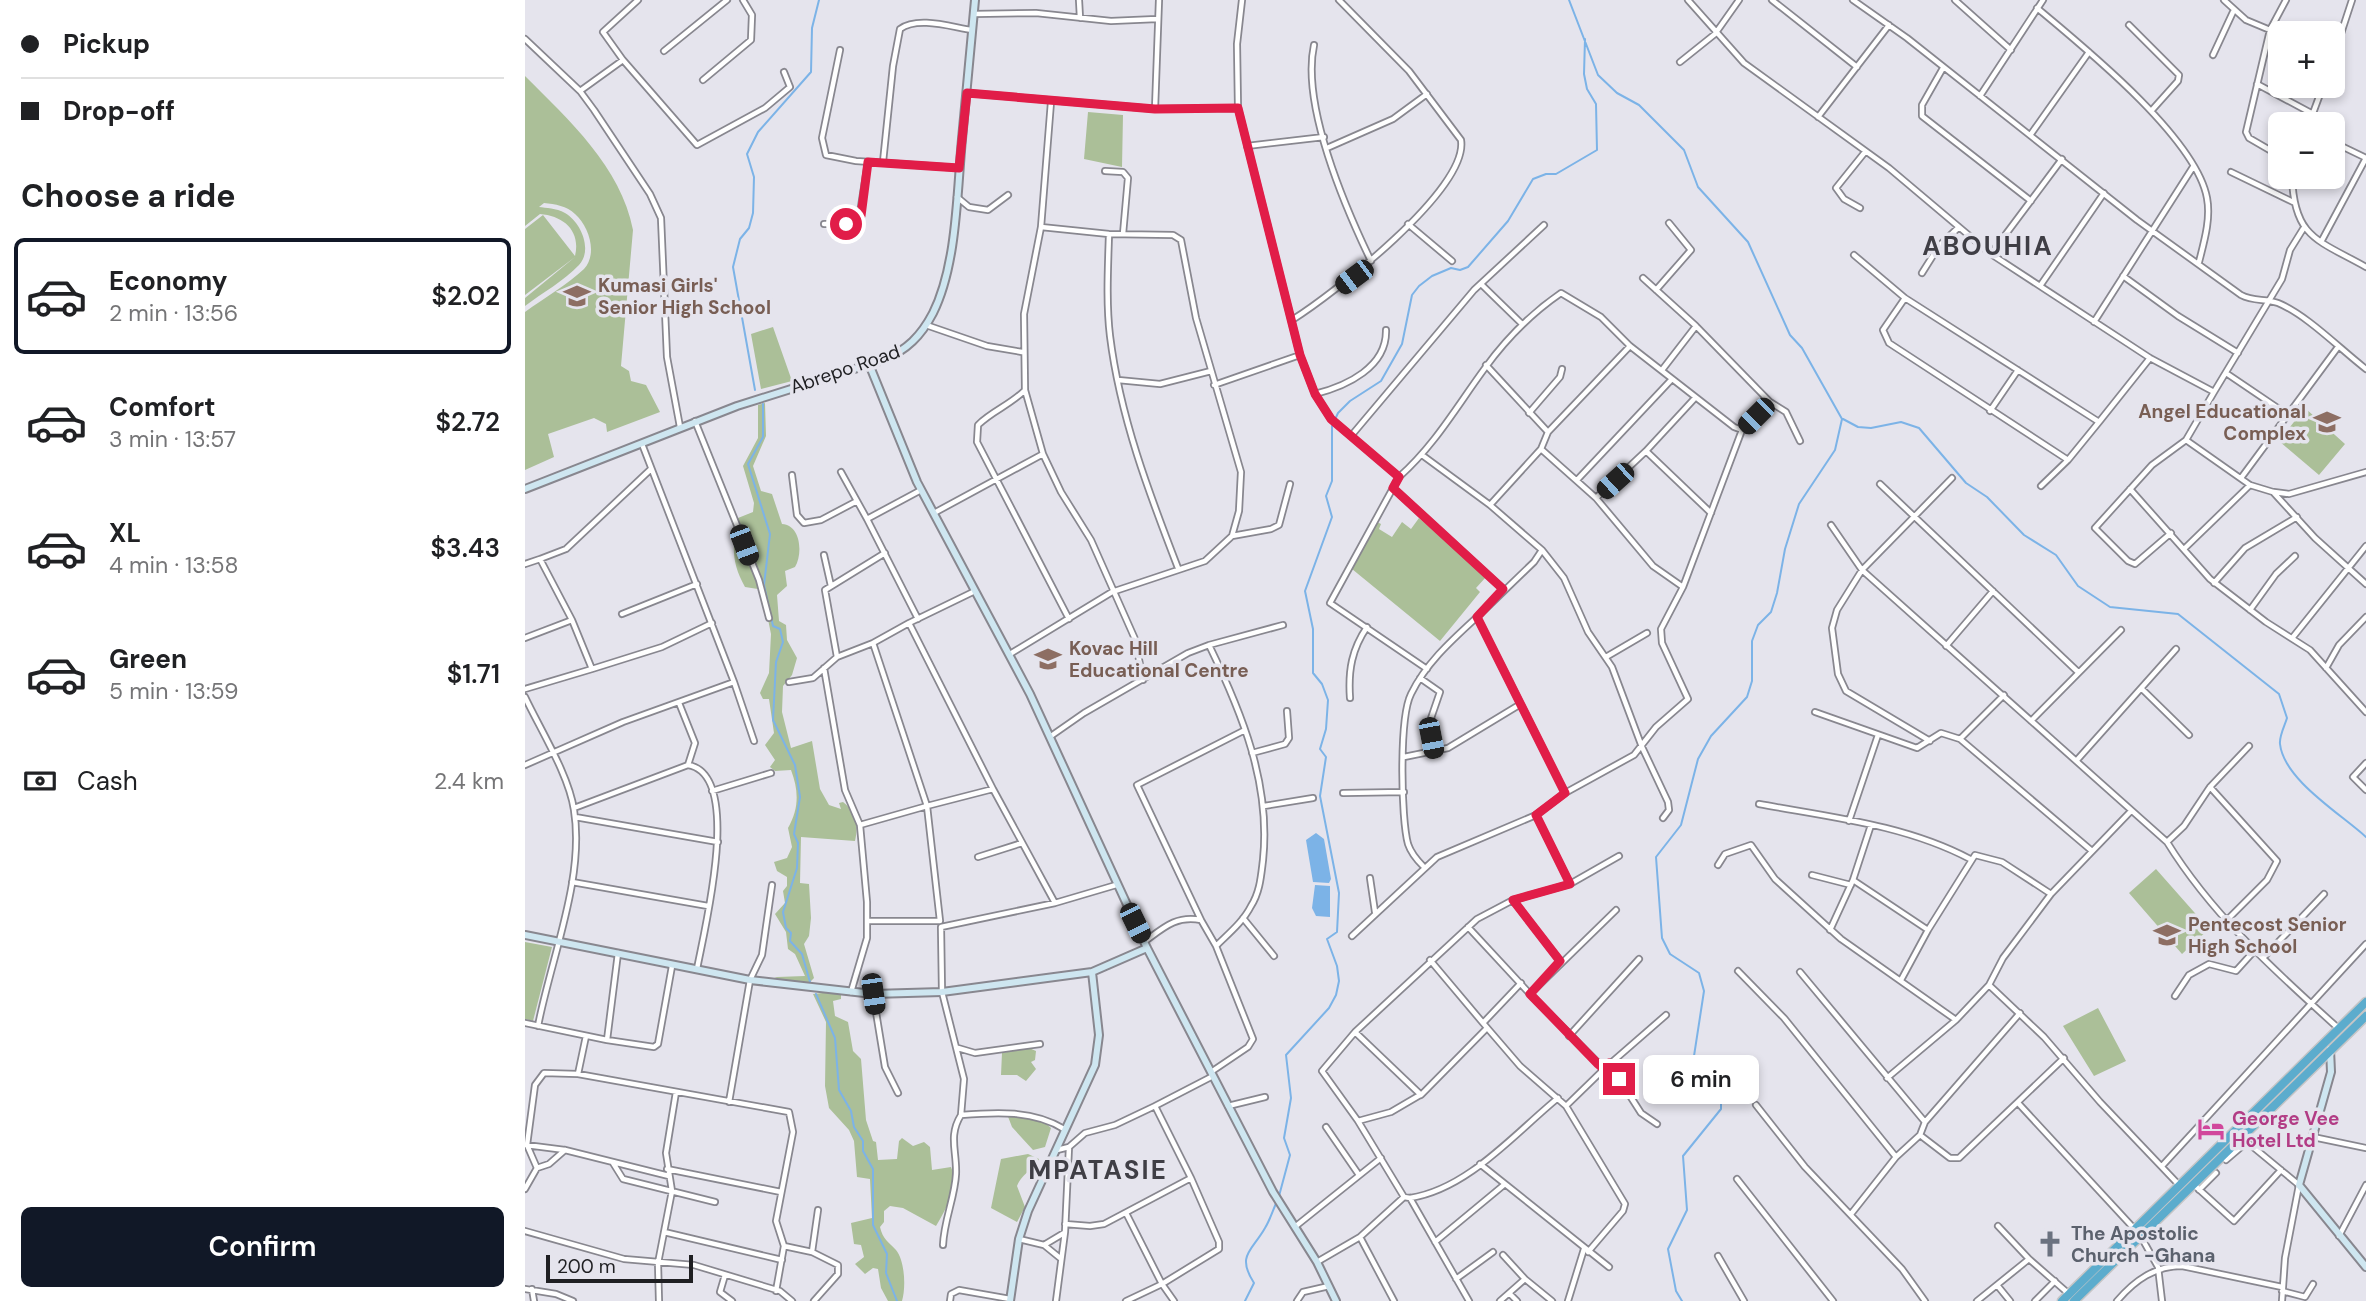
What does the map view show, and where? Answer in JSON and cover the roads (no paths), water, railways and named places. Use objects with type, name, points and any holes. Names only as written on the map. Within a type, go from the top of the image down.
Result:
[{"type":"highway","points":[[2062,1301],[2071,1297],[2137,1232],[2179,1185],[2366,1002]]},
{"type":"highway","points":[[2137,1232],[2195,1187],[2330,1049],[2366,1016]]},
{"type":"street","points":[[638,0],[603,30],[623,60],[697,145],[773,102],[790,87],[784,72]]},
{"type":"street","points":[[664,51],[727,0]]},
{"type":"street","points":[[703,80],[751,40],[753,15],[743,0]]},
{"type":"street","name":"Abrepo Road","points":[[525,489],[695,421],[869,365],[901,352],[926,325],[938,302],[946,274],[957,196],[975,0]]},
{"type":"street","points":[[1079,0],[1080,18]]},
{"type":"street","points":[[1155,109],[1159,0]]},
{"type":"street","points":[[1242,0],[1237,44],[1238,108],[1300,355],[1315,394],[1331,419],[1399,477]]},
{"type":"street","points":[[1292,320],[1341,287],[1408,224],[1452,172],[1463,148],[1461,140],[1427,94],[1339,0]]},
{"type":"street","points":[[1688,0],[1715,34],[1754,70],[1889,168],[1991,254],[2150,359],[2214,392]]},
{"type":"street","points":[[1680,62],[1715,34],[1739,0]]},
{"type":"street","points":[[1772,0],[1857,67]]},
{"type":"street","points":[[1855,0],[2031,134],[2152,231],[2251,300],[2270,300],[2291,310],[2366,369]]},
{"type":"street","points":[[1955,0],[2011,50]]},
{"type":"street","points":[[1980,96],[2043,0]]},
{"type":"street","points":[[2224,0],[2234,12],[2268,29]]},
{"type":"street","points":[[2275,21],[2286,0]]},
{"type":"street","points":[[2345,21],[2352,0]]},
{"type":"street","points":[[2038,8],[2152,110],[2193,167],[2204,186],[2208,205],[2199,262]]},
{"type":"street","points":[[2213,55],[2234,12]]},
{"type":"street","points":[[974,14],[1036,13],[1080,18],[1157,19]]},
{"type":"street","points":[[883,162],[893,66],[900,29],[912,23],[972,30]]},
{"type":"street","points":[[1818,117],[1889,25]]},
{"type":"street","points":[[2129,25],[2179,75],[2178,81],[2152,110]]},
{"type":"street","points":[[2268,38],[2247,135],[2268,148]]},
{"type":"street","points":[[525,39],[580,91],[650,194],[661,218],[667,357],[680,427]]},
{"type":"street","points":[[1314,45],[1313,89],[1324,137],[1353,222],[1371,261]]},
{"type":"street","points":[[839,50],[822,147],[826,155],[834,159],[959,168]]},
{"type":"street","points":[[2031,134],[2089,52]]},
{"type":"street","points":[[580,91],[623,60]]},
{"type":"street","points":[[1943,68],[1922,105],[1922,116],[2031,201]]},
{"type":"street","points":[[2257,84],[2309,112]]},
{"type":"street","points":[[967,93],[1155,109],[1238,108]]},
{"type":"street","points":[[1327,148],[1393,119],[1427,94]]},
{"type":"street","points":[[1051,102],[1041,227],[1024,314],[1022,352],[1025,390],[1043,454],[1061,492],[1091,540],[1135,639],[1143,680]]},
{"type":"street","points":[[1247,146],[1324,137]]},
{"type":"street","points":[[2321,242],[2366,158],[2345,148]]},
{"type":"street","points":[[1860,208],[1844,199],[1836,188],[1865,152]]},
{"type":"street","points":[[1991,254],[2062,159]]},
{"type":"street","points":[[824,224],[850,224],[859,219],[868,162]]},
{"type":"street","points":[[2094,322],[2193,167]]},
{"type":"street","points":[[1105,171],[1123,172],[1128,178],[1123,234]]},
{"type":"street","points":[[2231,172],[2293,202]]},
{"type":"street","points":[[2292,189],[2293,202],[2303,229],[2366,266]]},
{"type":"street","points":[[2040,286],[2104,193]]},
{"type":"street","points":[[957,196],[969,206],[988,210],[1007,195]]},
{"type":"street","points":[[1656,290],[1691,250],[1669,223]]},
{"type":"street","points":[[1408,224],[1452,261]]},
{"type":"street","points":[[1351,436],[1481,284],[1544,225]]},
{"type":"street","points":[[1010,654],[1112,592],[1205,561],[1231,536],[1239,511],[1241,472],[1196,318],[1181,240],[1173,235],[1109,234],[1041,227]]},
{"type":"street","points":[[1922,273],[1940,246],[1959,228]]},
{"type":"street","points":[[2171,533],[2135,564],[2128,561],[2097,532],[2096,525],[2158,460],[2186,440],[2282,279],[2290,250],[2303,229]]},
{"type":"street","points":[[1109,234],[1109,335],[1118,380],[1140,470],[1178,568]]},
{"type":"street","points":[[1854,255],[1905,298],[2099,422]]},
{"type":"street","points":[[2123,276],[2178,316],[2238,354]]},
{"type":"street","points":[[1643,278],[1696,326],[1770,402],[1787,412],[1800,441]]},
{"type":"street","points":[[1481,284],[1521,324]]},
{"type":"street","points":[[1427,669],[1367,626],[1333,606],[1330,600],[1399,477],[1422,456],[1453,418],[1486,365],[1521,324],[1561,293],[1567,294],[1601,317],[1630,346],[1695,398],[1742,430]]},
{"type":"street","points":[[1905,298],[1883,330],[1885,339],[1990,411],[2068,460]]},
{"type":"street","points":[[926,325],[987,346],[1022,352]]},
{"type":"street","points":[[1662,370],[1696,326]]},
{"type":"street","points":[[1315,394],[1351,380],[1378,361],[1386,349],[1386,330]]},
{"type":"street","points":[[1490,505],[1541,449],[1548,432],[1630,346]]},
{"type":"street","points":[[2241,478],[2338,347]]},
{"type":"street","points":[[1215,384],[1300,355]]},
{"type":"street","points":[[2041,486],[2068,460],[2150,359]]},
{"type":"street","points":[[869,365],[921,490],[1051,736],[1116,885],[1273,1192],[1317,1262],[1336,1301]]},
{"type":"street","points":[[1486,365],[1548,432]]},
{"type":"street","points":[[1529,413],[1560,377],[1562,369]]},
{"type":"street","points":[[1990,411],[2018,370]]},
{"type":"street","points":[[1118,380],[1160,384],[1211,371]]},
{"type":"street","points":[[2226,373],[2288,415]]},
{"type":"street","points":[[1577,480],[1672,379]]},
{"type":"street","points":[[1025,390],[1011,404],[989,413],[978,425],[977,442],[1069,619]]},
{"type":"street","points":[[1596,498],[1646,452],[1695,398]]},
{"type":"street","points":[[1352,936],[1423,866],[1449,850],[1536,815],[1565,793],[1622,763],[1642,747],[1656,727],[1688,699],[1660,635],[1663,622],[1683,587],[1742,430],[1770,402]]},
{"type":"street","points":[[695,421],[759,580],[769,618]]},
{"type":"street","points":[[2186,440],[2250,485],[2273,492],[2289,494],[2366,472]]},
{"type":"street","points":[[642,444],[712,623],[754,741]]},
{"type":"street","points":[[1541,449],[1596,498],[1646,559],[1683,587]]},
{"type":"street","points":[[1646,452],[1711,513]]},
{"type":"street","points":[[934,513],[1043,454]]},
{"type":"street","points":[[1422,456],[1490,505],[1542,550],[1564,578],[1588,632],[1616,676],[1642,747],[1668,802],[1669,810],[1663,818]]},
{"type":"street","points":[[525,564],[566,549],[651,469]]},
{"type":"street","points":[[841,472],[918,619]]},
{"type":"street","points":[[792,475],[797,515],[804,523],[821,520],[857,501]]},
{"type":"street","points":[[1930,741],[1857,699],[1841,682],[1832,628],[1837,610],[1862,570],[1952,478]]},
{"type":"street","points":[[1231,536],[1271,529],[1279,524],[1290,484]]},
{"type":"street","points":[[1880,484],[2078,672]]},
{"type":"street","points":[[2184,549],[2250,485]]},
{"type":"street","points":[[1393,488],[1503,589]]},
{"type":"street","points":[[2130,489],[2214,583],[2293,637],[2366,712]]},
{"type":"street","points":[[867,519],[921,490]]},
{"type":"street","points":[[2273,492],[2366,584]]},
{"type":"street","points":[[2284,503],[2289,494]]},
{"type":"street","points":[[2214,583],[2245,548],[2297,517]]},
{"type":"street","points":[[1831,525],[1862,570],[2167,842],[2225,922],[2339,1029]]},
{"type":"street","points":[[2293,637],[2350,570],[2366,546]]},
{"type":"street","points":[[1423,866],[1409,847],[1404,792],[1407,704],[1420,678],[1447,643],[1534,562],[1542,550]]},
{"type":"street","points":[[837,657],[825,592],[885,553]]},
{"type":"street","points":[[824,555],[831,586]]},
{"type":"street","points":[[2250,610],[2276,574],[2295,556]]},
{"type":"street","points":[[540,559],[572,621],[592,669]]},
{"type":"street","points":[[622,614],[697,584]]},
{"type":"street","points":[[789,682],[813,678],[837,657],[873,643],[975,591]]},
{"type":"street","points":[[1946,646],[1993,591]]},
{"type":"street","points":[[1477,617],[1565,793]]},
{"type":"street","points":[[2326,668],[2339,645],[2366,617]]},
{"type":"street","points":[[525,638],[572,621]]},
{"type":"street","points":[[525,689],[662,647],[712,623]]},
{"type":"street","points":[[909,623],[993,789],[1055,902]]},
{"type":"street","points":[[1051,736],[1084,713],[1188,653],[1283,625]]},
{"type":"street","points":[[1350,698],[1351,660],[1356,643],[1367,626]]},
{"type":"street","points":[[2031,720],[2121,630]]},
{"type":"street","points":[[1606,657],[1647,632]]},
{"type":"street","points":[[873,643],[927,806],[941,924],[942,992],[964,1079],[961,1115],[953,1134],[956,1174],[944,1223],[943,1245]]},
{"type":"street","points":[[1209,645],[1229,682],[1252,753],[1264,806],[1261,880],[1252,905],[1216,946]]},
{"type":"street","points":[[2076,761],[2176,649]]},
{"type":"street","points":[[824,668],[845,790],[860,825],[868,921],[863,953],[851,992]]},
{"type":"street","points":[[1420,678],[1440,692],[1429,724],[1434,752]]},
{"type":"street","points":[[525,765],[623,722],[734,682]]},
{"type":"street","points":[[2141,689],[2189,735]]},
{"type":"street","points":[[1959,739],[2004,695]]},
{"type":"street","points":[[2360,704],[2366,696]]},
{"type":"street","points":[[525,697],[552,753],[574,808],[575,817],[572,882],[538,1026]]},
{"type":"street","points":[[679,703],[695,743],[688,765]]},
{"type":"street","points":[[1404,757],[1434,752],[1463,740],[1519,705]]},
{"type":"street","points":[[1252,753],[1286,744],[1289,738],[1287,711]]},
{"type":"street","points":[[1815,712],[1917,748],[1941,733],[1959,739],[2092,851]]},
{"type":"street","points":[[1056,1150],[1069,1147],[1085,1132],[1115,1125],[1155,1106],[1212,1074],[1248,1047],[1253,1039],[1216,946],[1137,785],[1245,730]]},
{"type":"street","points":[[1850,821],[1878,735]]},
{"type":"street","points":[[2167,842],[2184,826],[2210,787],[2249,746]]},
{"type":"street","points":[[2366,763],[2353,777],[2366,790]]},
{"type":"street","points":[[574,808],[688,765],[702,770],[712,791],[719,842],[697,969]]},
{"type":"street","points":[[712,791],[771,773]]},
{"type":"street","points":[[2210,787],[2277,861],[2267,880],[2225,922]]},
{"type":"street","points":[[860,825],[993,789]]},
{"type":"street","points":[[1343,793],[1404,792]]},
{"type":"street","points":[[1264,806],[1313,797]]},
{"type":"street","points":[[1759,804],[1871,824],[1948,848],[1970,859]]},
{"type":"street","points":[[1887,1078],[1956,1020],[1989,985],[2003,958],[2051,894],[2131,811]]},
{"type":"street","points":[[1536,815],[1570,884]]},
{"type":"street","points":[[575,817],[719,842]]},
{"type":"street","points":[[1830,930],[1852,883],[1871,824]]},
{"type":"street","points":[[978,856],[1022,843]]},
{"type":"street","points":[[1718,865],[1725,854],[1751,845],[1775,879],[1830,930],[1902,980],[1927,1002],[1956,1020]]},
{"type":"street","points":[[1902,980],[1970,859],[1981,855],[2001,862],[2051,894]]},
{"type":"street","points":[[1469,1301],[1358,1121],[1322,1071],[1355,1032],[1430,960],[1485,914],[1513,900],[1570,884],[1619,856]]},
{"type":"street","points":[[1812,875],[1852,883],[1928,930]]},
{"type":"street","points":[[1370,878],[1375,913]]},
{"type":"street","points":[[572,882],[708,905]]},
{"type":"street","points":[[729,1102],[750,980],[762,955],[772,885]]},
{"type":"street","points":[[868,921],[941,924],[1055,902],[1116,885]]},
{"type":"street","points":[[2263,957],[2324,894]]},
{"type":"street","points":[[1513,900],[1560,961]]},
{"type":"street","points":[[1530,994],[1560,961],[1616,910]]},
{"type":"street","points":[[1243,918],[1274,956]]},
{"type":"street","points":[[525,935],[750,980],[873,994],[942,992],[1092,972],[1146,945],[1176,920],[1201,920]]},
{"type":"street","points":[[1468,927],[1569,1036],[1604,1069]]},
{"type":"street","points":[[2162,1166],[2366,944]]},
{"type":"street","points":[[2175,996],[2189,975],[2209,964],[2236,971],[2255,950]]},
{"type":"street","points":[[607,1040],[618,953]]},
{"type":"street","points":[[1569,1036],[1639,959]]},
{"type":"street","points":[[1430,960],[1520,1066],[1566,1106],[1625,1204],[1623,1211],[1586,1251],[1568,1301]]},
{"type":"street","points":[[525,1023],[607,1040],[656,1046],[672,966]]},
{"type":"street","points":[[1738,971],[1784,1018],[1896,1157]]},
{"type":"street","points":[[950,1301],[951,1294],[959,1290],[1010,1300],[1019,1239],[1095,1065],[1098,1051],[1092,972]]},
{"type":"street","points":[[1800,972],[1925,1122]]},
{"type":"street","points":[[1358,1121],[1391,1112],[1421,1095],[1521,983]]},
{"type":"street","points":[[1989,985],[2064,1058],[2100,1102],[2179,1185]]},
{"type":"street","points":[[873,994],[885,1067],[898,1093]]},
{"type":"street","points":[[1851,1214],[1896,1157],[1920,1135],[1925,1122],[2020,1013]]},
{"type":"street","points":[[1566,1106],[1609,1063],[1665,1015]]},
{"type":"street","points":[[1355,1032],[1421,1095]]},
{"type":"street","points":[[578,1074],[586,1036]]},
{"type":"street","points":[[957,1048],[975,1053],[1039,1044]]},
{"type":"street","points":[[2283,1301],[2282,1289],[2299,1185],[2331,1072],[2330,1049]]},
{"type":"street","points":[[1920,1135],[1950,1158],[1959,1158],[2019,1104],[2064,1058]]},
{"type":"street","points":[[1609,1063],[1641,1113],[1657,1124]]},
{"type":"street","points":[[537,1168],[526,1145],[539,1077],[551,1072],[578,1074],[791,1115],[793,1132],[776,1221],[784,1246],[776,1290]]},
{"type":"street","points":[[659,1301],[658,1263],[672,1191],[666,1153],[676,1092]]},
{"type":"street","points":[[1228,1106],[1265,1097]]},
{"type":"street","points":[[1317,1262],[1360,1237],[1407,1198],[1444,1187],[1480,1164],[1558,1098]]},
{"type":"street","points":[[2019,1104],[2137,1232],[2158,1267],[2162,1301]]},
{"type":"street","points":[[1756,1105],[1805,1167],[1902,1269],[1925,1301]]},
{"type":"street","points":[[1126,1301],[1162,1284],[1219,1249],[1219,1242],[1191,1178],[1155,1106]]},
{"type":"street","points":[[961,1115],[1009,1112],[1046,1119],[1065,1129]]},
{"type":"street","points":[[1326,1127],[1359,1175]]},
{"type":"street","points":[[2312,1137],[2366,1148]]},
{"type":"street","points":[[2226,1160],[2246,1142],[2299,1185],[2366,1267]]},
{"type":"street","points":[[526,1145],[565,1150],[669,1176]]},
{"type":"street","points":[[1056,1301],[1065,1232],[1069,1147]]},
{"type":"street","points":[[525,1189],[537,1168],[556,1159],[565,1150]]},
{"type":"street","points":[[1296,1226],[1381,1158]]},
{"type":"street","points":[[612,1162],[623,1179],[715,1202]]},
{"type":"street","points":[[1480,1164],[1586,1251],[1609,1266]]},
{"type":"street","points":[[667,1169],[781,1192]]},
{"type":"street","points":[[2216,1173],[2195,1187],[2234,1221],[2281,1170]]},
{"type":"street","points":[[1065,1224],[1098,1226],[1191,1178]]},
{"type":"street","points":[[1737,1179],[1833,1301]]},
{"type":"street","points":[[1435,1242],[1505,1184]]},
{"type":"street","points":[[2339,1236],[2366,1185]]},
{"type":"street","points":[[812,1252],[818,1210]]},
{"type":"street","points":[[1126,1213],[1162,1284],[1174,1301]]},
{"type":"street","points":[[1999,1226],[2029,1259],[2071,1297]]},
{"type":"street","points":[[525,1231],[624,1259],[694,1265],[776,1290],[792,1301]]},
{"type":"street","points":[[663,1232],[782,1261]]},
{"type":"street","points":[[1044,1244],[1065,1232]]},
{"type":"street","points":[[1360,1237],[1394,1301]]},
{"type":"street","points":[[1019,1239],[1044,1244],[1061,1258]]},
{"type":"street","points":[[784,1246],[812,1252],[835,1262],[839,1269],[838,1274],[814,1301]]},
{"type":"street","points":[[1456,1279],[1493,1252]]},
{"type":"street","points":[[1503,1255],[1525,1279],[1552,1301]]},
{"type":"street","points":[[1718,1256],[1744,1301]]},
{"type":"street","points":[[1977,1301],[2029,1259]]},
{"type":"street","points":[[2117,1301],[2130,1287],[2158,1267],[2182,1266],[2282,1289],[2305,1297],[2313,1284]]},
{"type":"street","points":[[725,1275],[720,1292],[731,1301]]},
{"type":"street","points":[[1500,1301],[1525,1279]]},
{"type":"street","points":[[2035,1301],[2055,1281]]},
{"type":"street","points":[[1997,1285],[2010,1301]]},
{"type":"street","points":[[1297,1301],[1303,1292],[1329,1286]]},
{"type":"street","points":[[525,1289],[556,1294],[573,1301]]},
{"type":"street","points":[[532,1289],[534,1301]]},
{"type":"street","points":[[1509,1293],[1517,1301]]},
{"type":"water","points":[[1316,833],[1324,839],[1331,879],[1329,883],[1313,882],[1306,840]]},
{"type":"water","points":[[1315,885],[1330,886],[1330,917],[1316,916],[1312,908]]},
{"type":"waterway","points":[[755,390],[733,267],[740,239],[749,228],[753,213],[754,177],[747,154],[758,132],[811,72],[812,28],[819,0]]},
{"type":"waterway","points":[[1569,0],[1598,75],[1617,93],[1639,105],[1684,150],[1698,187],[1748,242],[1790,335],[1802,348],[1842,419],[1835,450],[1799,504],[1785,549],[1771,612],[1758,625],[1752,641],[1752,681],[1747,697],[1711,736],[1698,759],[1681,825],[1656,857],[1662,938],[1670,954],[1699,973],[1704,991],[1692,1069],[1699,1078],[1721,1090],[1721,1109],[1683,1156],[1687,1210],[1668,1249],[1676,1291],[1682,1301]]},
{"type":"waterway","points":[[1279,1196],[1290,1155],[1284,1138],[1291,1098],[1286,1055],[1329,1008],[1339,981],[1337,966],[1327,939],[1337,932],[1339,893],[1320,796],[1326,757],[1320,749],[1326,729],[1328,700],[1322,684],[1313,673],[1313,629],[1305,591],[1332,517],[1326,496],[1332,481],[1332,426],[1338,413],[1350,401],[1381,381],[1402,344],[1412,295],[1419,286],[1432,276],[1451,268],[1460,270],[1468,267],[1508,221],[1533,179],[1546,174],[1556,174],[1597,150],[1596,104],[1587,89],[1584,74],[1585,39]]},
{"type":"waterway","points":[[763,404],[763,437],[748,464],[770,534],[764,585],[773,626],[780,629],[783,642],[776,662],[773,720],[795,765],[800,797],[794,834],[798,843],[797,868],[783,912],[786,928],[791,933],[790,941],[802,954],[810,982]]},
{"type":"waterway","points":[[1843,419],[1858,427],[1871,428],[1901,422],[1919,428],[1966,483],[1987,497],[2024,535],[2056,555],[2078,586],[2110,607],[2178,614],[2279,694],[2287,718],[2280,744],[2284,757],[2302,783],[2366,837]]},
{"type":"waterway","points":[[816,994],[835,1038],[839,1090],[851,1111],[854,1127],[863,1141],[863,1151],[873,1169],[873,1225],[887,1254],[886,1273],[897,1301]]},
{"type":"waterway","points":[[1245,1301],[1254,1283],[1246,1266],[1246,1259],[1267,1225],[1277,1201]]},
{"type":"place","name":"Kumasi Girls' Senior High School","points":[[577,296]]},
{"type":"place","name":"Angel Educational Complex","points":[[2327,422]]},
{"type":"place","name":"Kovac Hill Educational Centre","points":[[1048,659]]},
{"type":"place","name":"Pentecost Senior High School","points":[[2167,935]]},
{"type":"place","name":"George Vee Hotel Ltd","points":[[2211,1129]]},
{"type":"place","name":"The Apostolic Church -Ghana","points":[[2050,1244]]},
{"type":"district","name":"ABOUHIA","points":[[1988,246]]},
{"type":"district","name":"MPATASIE","points":[[1098,1170]]}]
